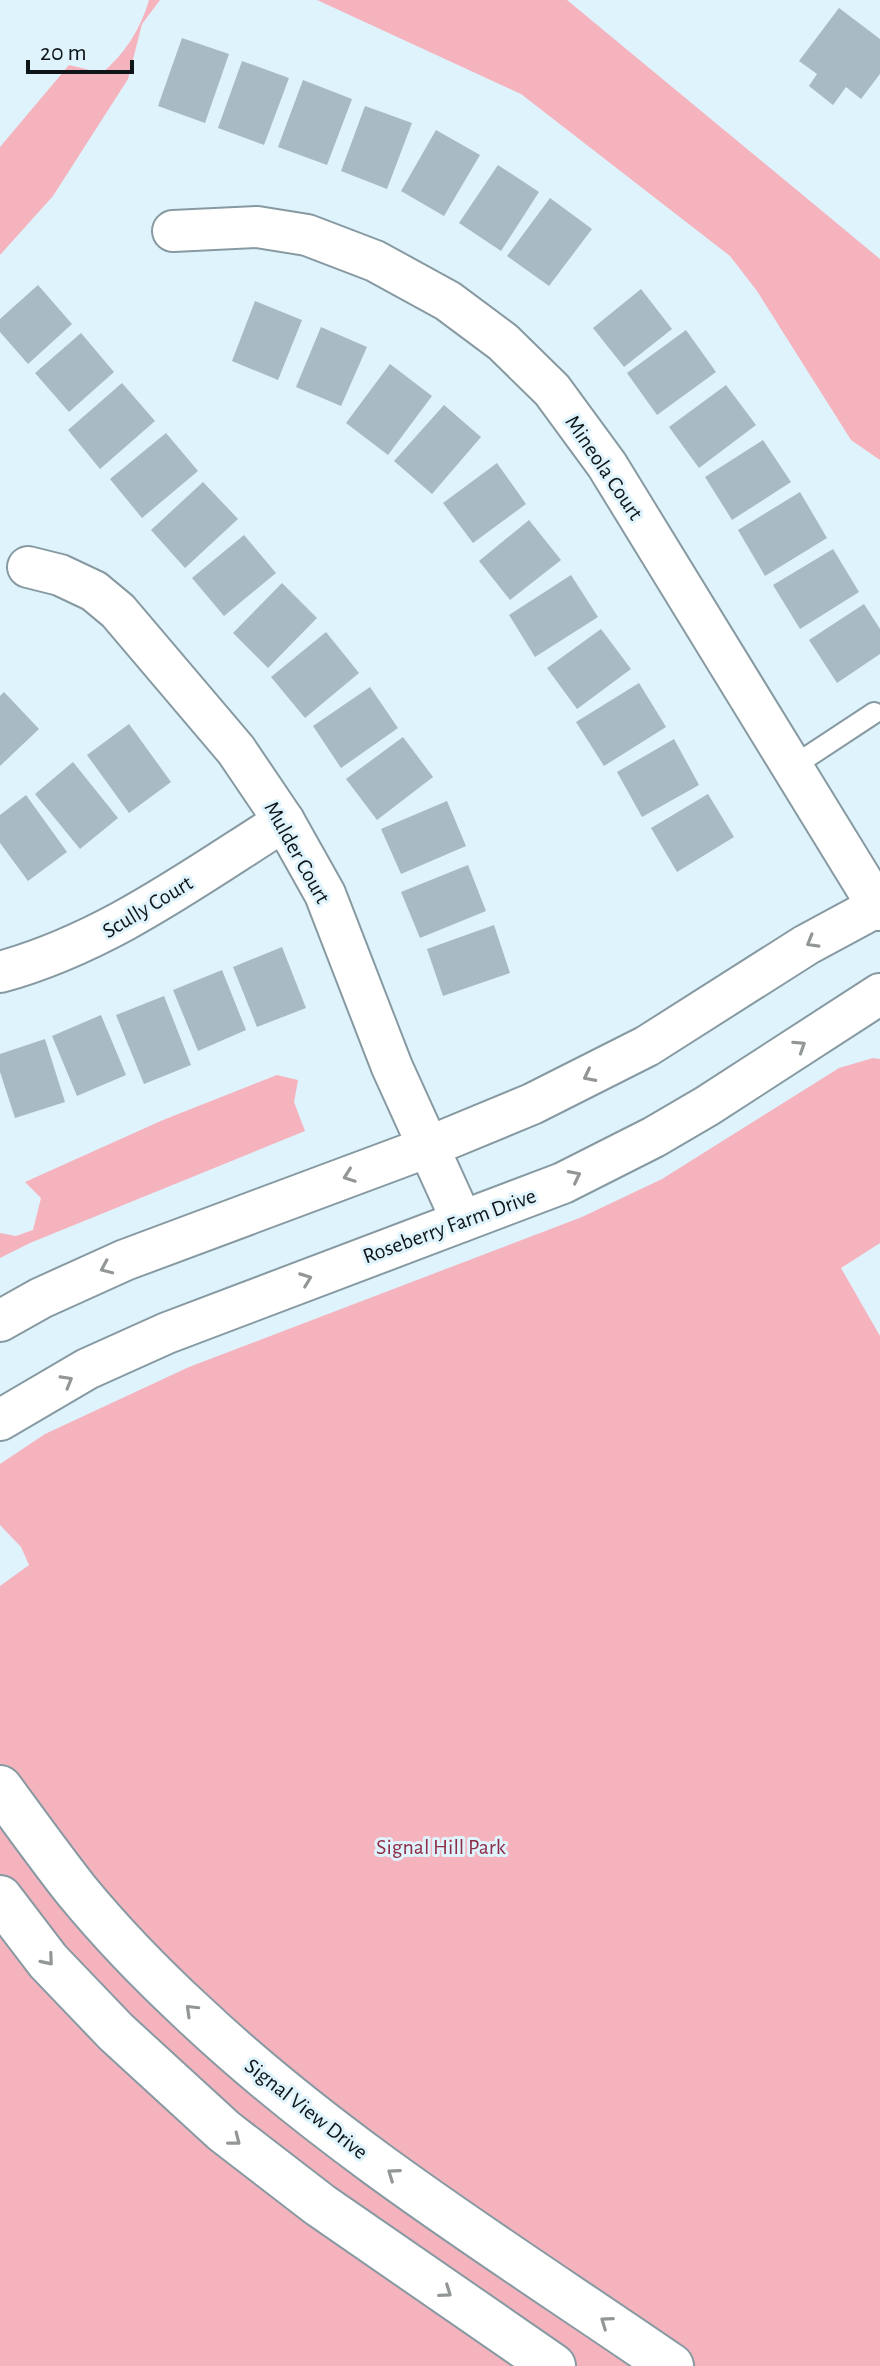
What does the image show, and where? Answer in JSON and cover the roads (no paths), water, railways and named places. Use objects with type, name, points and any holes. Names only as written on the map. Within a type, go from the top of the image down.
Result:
[{"type":"main road","name":"Signal View Drive","points":[[0,1788],[77,1890],[125,1945],[193,2013],[284,2093],[377,2163],[671,2366]]},
{"type":"main road","points":[[0,1898],[48,1961],[116,2032],[224,2131],[320,2205],[553,2366]]},
{"type":"street","name":"Mineola Court","points":[[173,231],[257,227],[307,235],[387,268],[448,301],[503,342],[552,390],[607,465],[879,907]]},
{"type":"street","name":"Mulder Court","points":[[28,567],[60,575],[94,591],[118,611],[236,750],[284,821],[325,894],[392,1067],[462,1221]]},
{"type":"street","name":"Scully Court","points":[[0,972],[37,962],[95,938],[284,821]]},
{"type":"street","points":[[0,1321],[41,1298],[125,1260],[428,1147],[532,1104],[647,1046],[806,945],[879,907]]},
{"type":"street","name":"Roseberry Farm Drive","points":[[0,1420],[87,1369],[167,1333],[563,1183],[707,1106],[880,994]]},
{"type":"lane","points":[[792,767],[874,713]]},
{"type":"park label","name":"Signal Hill Park","points":[[441,1846]]}]
